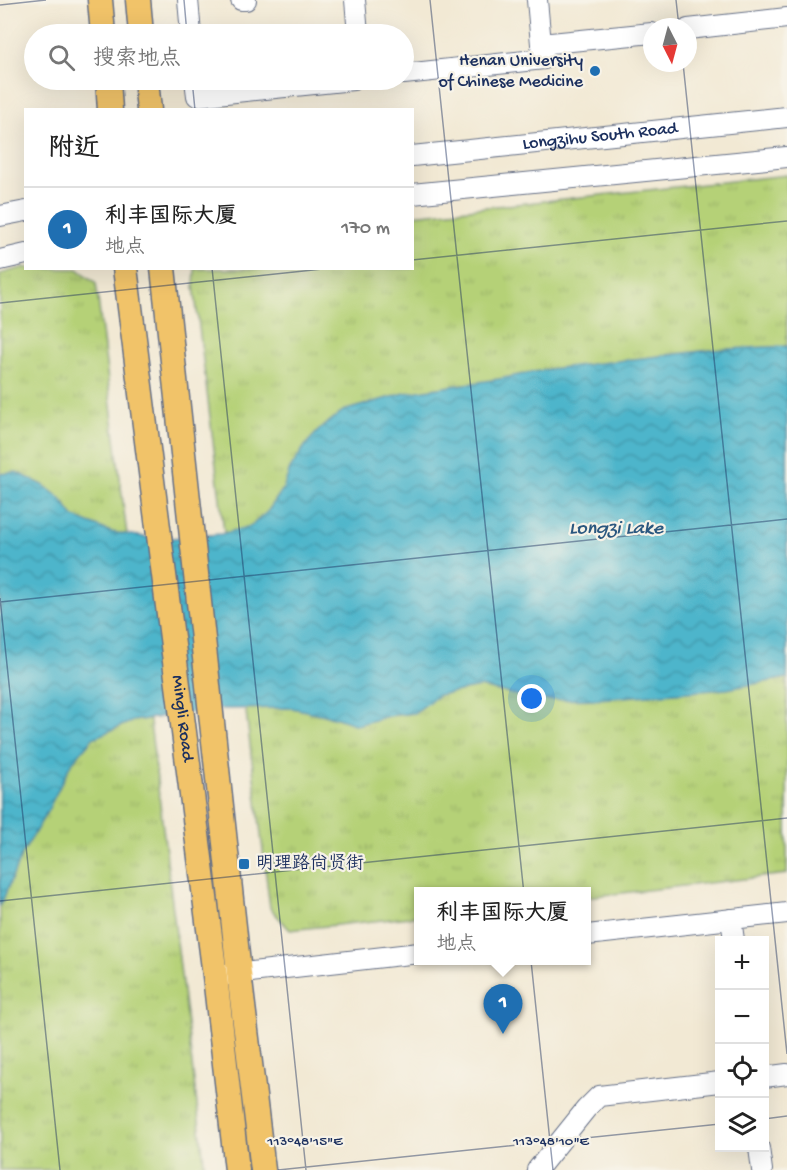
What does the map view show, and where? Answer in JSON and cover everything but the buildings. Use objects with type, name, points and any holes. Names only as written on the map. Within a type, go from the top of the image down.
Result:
[{"type":"main road","points":[[100,0],[102,24]]},
{"type":"main road","points":[[138,0],[140,24]]},
{"type":"main road","points":[[109,90],[110,108]]},
{"type":"main road","points":[[147,90],[149,108]]},
{"type":"main road","name":"Mingli Road","points":[[124,270],[215,976],[237,1170]]},
{"type":"main road","name":"Mingli Road","points":[[163,270],[239,973],[263,1170]]},
{"type":"street","points":[[188,0],[190,24]]},
{"type":"street","points":[[241,0],[246,0]]},
{"type":"street","points":[[355,0],[357,24]]},
{"type":"street","points":[[414,73],[544,59],[537,0]]},
{"type":"street","points":[[697,28],[787,18]]},
{"type":"street","points":[[541,44],[643,34]]},
{"type":"street","points":[[196,90],[197,96],[256,90]]},
{"type":"street","name":"Longzihu South Road","points":[[414,156],[787,117]]},
{"type":"street","points":[[414,194],[787,157]]},
{"type":"street","points":[[0,216],[24,210]]},
{"type":"street","points":[[0,260],[24,254]]},
{"type":"street","points":[[591,935],[787,913]]},
{"type":"street","points":[[731,919],[733,936]]},
{"type":"street","points":[[215,976],[414,954]]},
{"type":"street","points":[[769,1076],[787,1074]]},
{"type":"street","points":[[537,1170],[599,1096],[715,1083]]},
{"type":"street","points":[[760,1152],[762,1170]]},
{"type":"green space","points":[[787,175],[787,874],[591,897],[591,887],[414,887],[414,917],[290,930],[270,908],[194,286],[195,270],[414,270],[414,215]]},
{"type":"green space","points":[[24,267],[24,270],[79,270],[96,283],[205,1170],[0,1170],[0,274]]},
{"type":"water","name":"Longzi Lake","points":[[787,346],[787,678],[727,689],[597,699],[540,700],[480,687],[439,695],[414,713],[388,716],[357,725],[334,717],[292,708],[217,709],[133,721],[93,738],[71,764],[47,812],[21,856],[0,907],[0,474],[16,472],[43,485],[60,498],[74,517],[111,532],[159,539],[221,534],[251,526],[268,511],[283,489],[290,469],[307,443],[320,429],[343,411],[405,393],[549,369],[710,350]]},
{"type":"place","name":"Henan University of Chinese Medicine","points":[[595,71]]},
{"type":"place","name":"明理路尚贤街","points":[[244,864]]},
{"type":"place","name":"利丰国际大厦","points":[[503,1034]]}]
